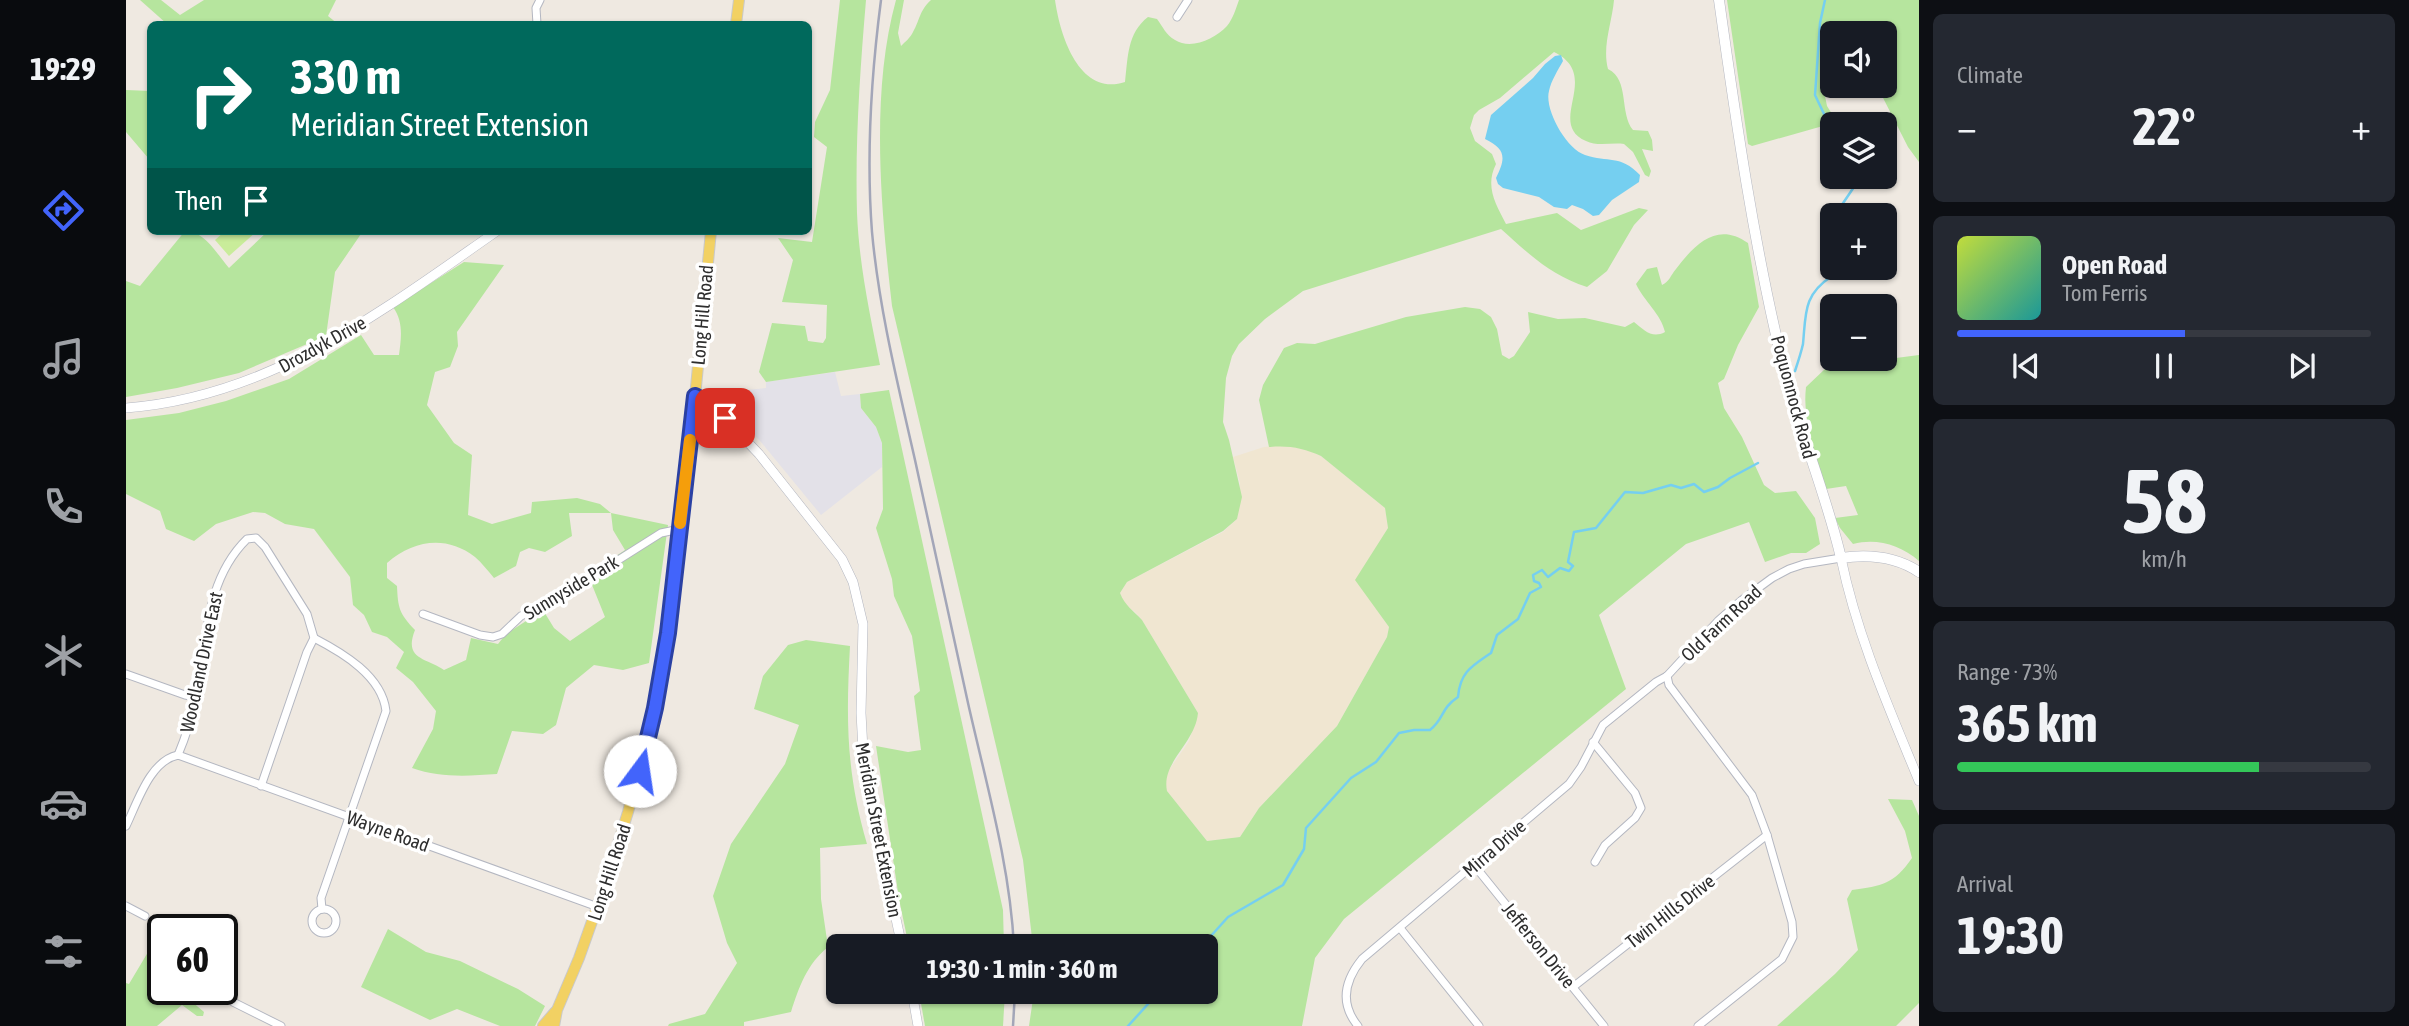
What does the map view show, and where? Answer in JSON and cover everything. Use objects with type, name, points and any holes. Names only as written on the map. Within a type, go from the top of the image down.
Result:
[{"type":"main road","points":[[736,21],[739,0]]},
{"type":"main road","name":"Poquonnock Road","points":[[1719,0],[1747,184],[1775,330],[1789,390],[1841,558]]},
{"type":"main road","name":"Long Hill Road","points":[[554,1026],[557,1010],[598,907],[628,812],[655,708],[668,633],[711,235]]},
{"type":"main road","points":[[1841,558],[1879,556],[1910,566],[1919,572]]},
{"type":"main road","name":"Long Hill Road","points":[[543,1026],[557,1010]]},
{"type":"street","points":[[537,21],[536,8],[540,0]]},
{"type":"street","points":[[1177,17],[1188,0]]},
{"type":"street","name":"Drozdyk Drive","points":[[126,408],[178,401],[221,390],[286,365],[353,330],[491,235]]},
{"type":"street","name":"Meridian Street Extension","points":[[695,396],[715,408],[759,454],[842,559],[853,582],[863,624],[861,723],[864,768],[899,934]]},
{"type":"street","name":"Sunnyside Park","points":[[424,614],[480,635],[493,637],[502,634],[521,616],[563,594],[661,533],[680,529]]},
{"type":"street","name":"Woodland Drive East","points":[[178,755],[190,725],[212,598],[237,551],[252,537],[265,547],[307,614],[314,638]]},
{"type":"street","name":"Old Farm Road","points":[[1698,1026],[1782,959],[1793,937],[1767,835],[1752,795],[1669,685],[1667,676],[1718,621],[1772,578],[1804,564],[1841,558]]},
{"type":"street","name":"Poquonnock Road","points":[[1841,558],[1860,631],[1919,781]]},
{"type":"street","points":[[261,786],[314,638],[364,671],[381,691],[385,701],[384,721],[321,898],[321,909]]},
{"type":"street","points":[[126,674],[196,697]]},
{"type":"street","name":"Mirra Drive","points":[[1358,1026],[1347,1007],[1346,992],[1350,974],[1362,959],[1569,784],[1603,725],[1667,676]]},
{"type":"street","points":[[1593,742],[1635,793],[1641,808],[1635,818],[1605,845],[1595,862]]},
{"type":"street","points":[[126,826],[154,771],[169,757],[178,755]]},
{"type":"street","name":"Wayne Road","points":[[178,755],[598,907]]},
{"type":"street","name":"Twin Hills Drive","points":[[1573,987],[1767,835]]},
{"type":"street","name":"Jefferson Drive","points":[[1474,865],[1604,1026]]},
{"type":"street","points":[[126,906],[145,916]]},
{"type":"street","points":[[1400,928],[1479,1026]]},
{"type":"street","points":[[238,1004],[281,1026]]},
{"type":"street","points":[[914,1004],[918,1026]]},
{"type":"shaded area","points":[[835,372],[841,396],[860,394],[861,408],[876,427],[882,443],[882,467],[821,515],[761,442],[729,409],[728,392],[766,388],[766,382]]},
{"type":"shaded area","points":[[1286,445],[1321,456],[1385,508],[1388,528],[1356,580],[1389,627],[1387,637],[1337,726],[1259,808],[1240,837],[1207,841],[1167,791],[1165,781],[1169,770],[1189,741],[1198,713],[1142,620],[1125,606],[1120,593],[1127,582],[1223,532],[1237,519],[1240,483],[1233,457],[1264,447]]},
{"type":"green space","points":[[140,0],[161,0],[180,15],[204,0],[336,0],[328,16],[334,21],[164,21]]},
{"type":"green space","points":[[840,0],[866,0],[859,106],[857,213],[863,270],[880,365],[766,382],[759,372],[772,323],[805,326],[808,341],[823,343],[826,338],[827,305],[782,302],[793,260],[778,238],[812,242],[827,147],[814,137],[815,122],[830,90]]},
{"type":"green space","points":[[896,0],[904,0],[898,33],[901,46],[912,34],[931,0],[1055,0],[1067,45],[1075,60],[1084,72],[1095,80],[1109,84],[1125,82],[1132,38],[1148,17],[1157,19],[1167,33],[1181,43],[1202,42],[1227,26],[1239,0],[1614,0],[1606,60],[1608,69],[1619,81],[1626,115],[1633,130],[1648,131],[1652,140],[1653,151],[1642,149],[1651,171],[1649,177],[1645,175],[1633,152],[1624,144],[1591,143],[1575,133],[1571,123],[1574,74],[1568,62],[1554,52],[1500,98],[1479,110],[1474,115],[1470,128],[1475,141],[1492,154],[1496,164],[1491,187],[1506,224],[1557,213],[1581,230],[1639,208],[1648,210],[1634,225],[1607,271],[1587,287],[1574,282],[1541,263],[1501,229],[1303,291],[1265,319],[1239,344],[1232,356],[1226,378],[1223,422],[1242,497],[1237,519],[1223,531],[1127,582],[1120,593],[1127,605],[1142,620],[1198,713],[1196,724],[1173,762],[1166,781],[1167,791],[1207,841],[1240,837],[1259,808],[1337,726],[1387,637],[1389,627],[1355,580],[1388,528],[1385,508],[1321,456],[1296,448],[1269,447],[1259,400],[1263,385],[1284,348],[1297,343],[1315,344],[1406,317],[1465,307],[1480,309],[1491,317],[1497,329],[1502,355],[1509,359],[1514,356],[1530,332],[1528,312],[1558,319],[1585,318],[1625,327],[1634,322],[1648,333],[1656,335],[1665,332],[1663,325],[1636,284],[1647,269],[1657,267],[1662,285],[1691,251],[1708,238],[1726,234],[1748,243],[1759,307],[1738,345],[1724,379],[1718,383],[1724,408],[1742,437],[1764,485],[1775,493],[1796,491],[1815,518],[1820,544],[1806,553],[1791,553],[1765,562],[1749,522],[1686,544],[1599,615],[1626,689],[1344,919],[1315,958],[1302,1026],[1029,1026],[1032,1004],[1218,1004],[1218,934],[1032,934],[1023,860],[892,306],[884,231],[880,152],[880,113],[888,36]]},
{"type":"green space","points":[[1727,0],[1919,0],[1919,162],[1897,125],[1897,112],[1890,112],[1883,98],[1897,98],[1897,21],[1820,21],[1820,98],[1825,98],[1831,112],[1820,112],[1820,127],[1752,146],[1748,144]]},
{"type":"green space","points":[[126,90],[147,91],[147,157],[126,132]]},
{"type":"green space","points":[[182,235],[199,235],[205,239],[229,268],[264,235],[360,235],[335,272],[326,336],[239,373],[126,397],[126,281],[140,286]]},
{"type":"green space","points":[[221,235],[253,235],[229,256],[215,240]]},
{"type":"green space","points":[[464,262],[504,265],[457,332],[458,346],[450,367],[435,372],[427,405],[454,443],[472,455],[468,515],[492,524],[531,513],[532,502],[577,498],[600,504],[611,513],[668,525],[649,663],[623,670],[594,665],[566,688],[556,725],[543,734],[512,731],[497,774],[444,775],[412,768],[433,729],[436,711],[413,682],[396,668],[404,652],[387,637],[372,632],[364,615],[353,605],[350,577],[314,529],[285,524],[265,513],[253,512],[216,524],[194,541],[166,529],[160,511],[126,494],[126,420],[179,413],[226,401],[289,379],[361,335],[374,355],[399,355],[400,325],[393,307]],"holes":[[[569,513],[611,513],[613,530],[625,550],[588,575],[605,617],[570,641],[554,628],[543,610],[506,634],[498,644],[471,638],[466,660],[444,670],[414,653],[412,640],[415,630],[400,610],[397,586],[387,578],[387,563],[397,555],[430,543],[453,545],[475,557],[494,578],[516,566],[520,552],[529,548],[545,552],[572,536]]]},
{"type":"green space","points":[[1919,355],[1919,561],[1888,544],[1853,544],[1840,528],[1835,518],[1858,515],[1846,486],[1826,489],[1806,413],[1806,387],[1823,371],[1897,371],[1897,358]]},
{"type":"green space","points":[[889,390],[1003,910],[1004,934],[906,934],[876,746],[908,752],[921,750],[914,696],[920,691],[912,636],[894,596],[892,579],[876,528],[883,509],[882,443],[876,427],[861,408],[860,394]]},
{"type":"green space","points":[[806,640],[850,646],[849,746],[855,793],[867,844],[820,848],[826,949],[809,968],[791,1012],[744,1022],[744,1026],[668,1026],[705,1014],[737,963],[727,943],[713,896],[731,844],[785,764],[799,725],[754,709],[763,676],[788,645]]},
{"type":"green space","points":[[1888,799],[1912,800],[1919,816],[1919,1003],[1896,1026],[1777,1026],[1858,950],[1847,899],[1852,890],[1886,882],[1899,873],[1912,858],[1905,831]]},
{"type":"green space","points":[[388,929],[426,952],[460,961],[518,989],[545,1006],[535,1026],[500,1026],[457,1009],[430,1020],[361,987]]},
{"type":"green space","points":[[147,954],[147,1005],[182,1005],[157,1026],[126,1026],[126,983],[129,984]]},
{"type":"green space","points":[[921,1004],[1004,1004],[1003,1026],[925,1026]]},
{"type":"green space","points":[[182,1005],[196,1005],[204,1012],[203,1016],[197,1016]]},
{"type":"water","points":[[1561,55],[1563,61],[1551,83],[1548,99],[1558,128],[1578,151],[1626,164],[1640,175],[1639,182],[1612,200],[1599,215],[1593,216],[1572,205],[1567,209],[1554,207],[1539,197],[1503,188],[1496,178],[1502,155],[1497,146],[1485,139],[1491,115],[1545,64]]},
{"type":"waterway","points":[[1823,112],[1815,95],[1820,23],[1825,0]]},
{"type":"waterway","points":[[1843,203],[1853,189]]},
{"type":"waterway","points":[[1795,371],[1803,344],[1808,306],[1816,290],[1827,280]]},
{"type":"waterway","points":[[1213,934],[1228,917],[1283,885],[1304,849],[1306,828],[1351,778],[1376,762],[1399,733],[1430,730],[1435,726],[1448,706],[1458,697],[1461,681],[1468,670],[1491,653],[1497,635],[1518,619],[1530,593],[1541,587],[1534,581],[1533,575],[1542,570],[1548,577],[1560,568],[1569,571],[1573,566],[1568,562],[1574,532],[1596,528],[1625,492],[1643,493],[1671,485],[1681,488],[1694,484],[1704,492],[1718,487],[1758,463]]},
{"type":"waterway","points":[[1128,1026],[1148,1004]]},
{"type":"railway","points":[[881,0],[872,87],[870,145],[870,203],[875,261],[896,375],[996,824],[1008,886],[1013,934]]},
{"type":"railway","points":[[1013,1026],[1014,1004]]},
{"type":"slow traffic","points":[[680,523],[690,440]]},
{"type":"route","points":[[640,771],[655,708],[668,633],[695,396],[715,408],[725,418]]}]
